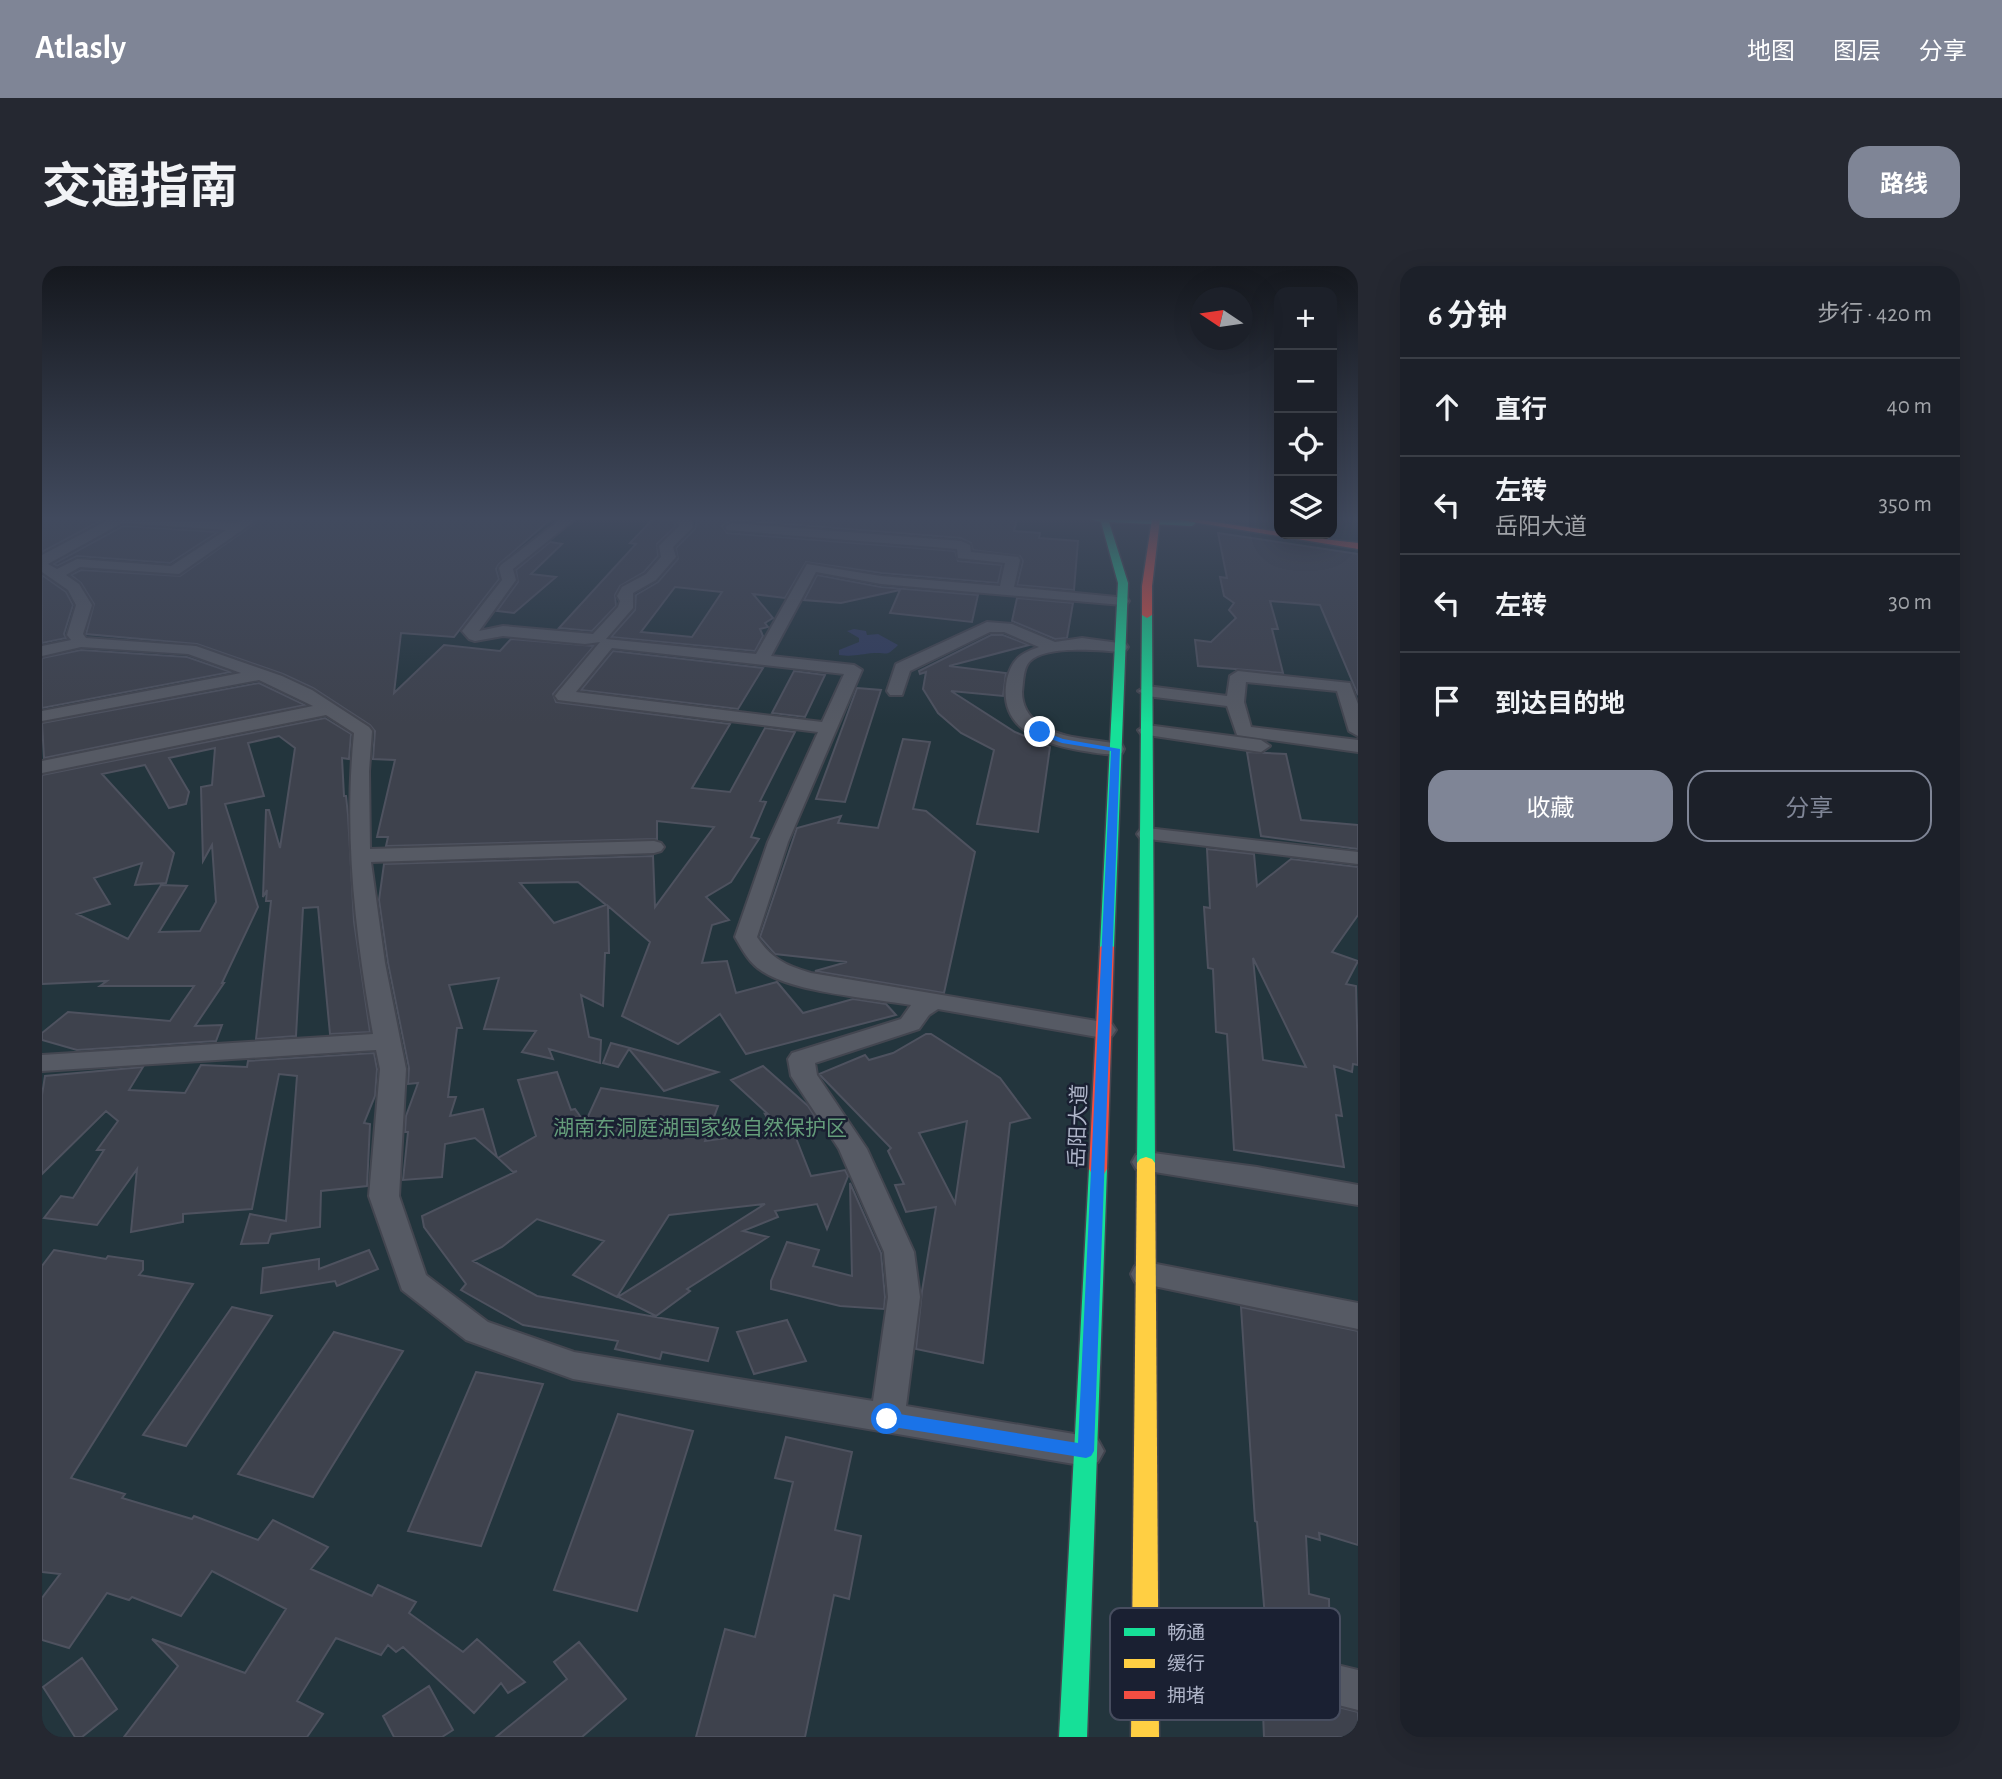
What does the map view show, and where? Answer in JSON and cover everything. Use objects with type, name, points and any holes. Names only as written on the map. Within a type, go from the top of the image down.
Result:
[{"type":"main road","name":"岳阳大道","points":[[1073,1737],[1123,588]]},
{"type":"main road","points":[[1145,1608],[1147,588]]},
{"type":"street","points":[[75,588],[84,605],[75,635],[81,642]]},
{"type":"street","points":[[503,588],[470,631],[475,636],[503,631],[854,670],[778,842],[746,937],[754,951],[771,969],[808,980],[1103,1030]]},
{"type":"street","points":[[632,588],[624,596],[627,601],[625,608],[564,696],[828,728]]},
{"type":"street","points":[[762,658],[801,588]]},
{"type":"street","points":[[968,588],[1122,601]]},
{"type":"street","points":[[896,691],[902,668],[987,627],[1006,627],[1054,647]]},
{"type":"street","points":[[42,651],[81,642],[190,649],[306,694],[363,731],[358,778],[360,856],[366,928],[393,1069],[384,1196],[414,1282],[477,1331],[573,1365],[1086,1451]]},
{"type":"street","points":[[1115,749],[1062,741],[1040,732],[1021,718],[1014,704],[1019,664],[1026,657],[1054,647],[1082,643],[1120,647]]},
{"type":"street","points":[[42,716],[259,675]]},
{"type":"street","points":[[1358,731],[1344,687],[1238,676],[1235,702],[1243,731],[1358,746]]},
{"type":"street","points":[[1147,691],[1235,702]]},
{"type":"street","points":[[42,767],[327,709]]},
{"type":"street","points":[[1147,730],[1358,760]]},
{"type":"street","points":[[1147,834],[1358,858]]},
{"type":"street","points":[[360,856],[654,847]]},
{"type":"street","points":[[887,1419],[904,1297],[899,1252],[853,1149],[826,1105],[804,1076],[801,1059],[910,1024],[920,1010],[933,1002]]},
{"type":"street","points":[[42,1063],[387,1041]]},
{"type":"street","points":[[1146,1162],[1257,1177],[1358,1195]]},
{"type":"street","points":[[1146,1274],[1358,1315]]},
{"type":"street","points":[[1340,1686],[1358,1690]]},
{"type":"green space","name":"湖南东洞庭湖国家级自然保护区","points":[[42,588],[1358,588],[1358,1737],[42,1737]]},
{"type":"water","points":[[847,631],[866,631],[867,635],[878,634],[898,645],[886,654],[839,655],[839,650],[859,642],[859,638]]},
{"type":"building","points":[[42,588],[60,588],[66,592],[73,605],[64,634],[66,638],[42,643]]},
{"type":"building","points":[[84,588],[492,588],[454,637],[401,633],[394,693],[444,645],[500,651],[511,639],[594,646],[553,694],[556,702],[730,724],[692,788],[730,792],[765,728],[795,732],[760,801],[766,802],[751,837],[759,839],[731,882],[706,897],[729,920],[712,925],[702,963],[727,961],[736,993],[777,982],[803,1013],[853,999],[886,1004],[896,1015],[746,1054],[720,1014],[678,1044],[622,1016],[650,942],[608,906],[609,953],[605,953],[603,1006],[581,995],[589,1037],[601,1040],[600,1063],[549,1049],[553,1059],[522,1052],[536,1031],[484,1029],[499,978],[449,985],[462,1028],[457,1028],[448,1097],[456,1097],[450,1116],[483,1109],[497,1157],[475,1138],[445,1144],[442,1177],[403,1180],[408,1132],[405,1132],[406,1116],[418,1083],[408,1084],[409,1068],[388,963],[379,900],[384,864],[653,856],[655,907],[714,827],[657,821],[657,839],[386,846],[388,837],[377,837],[395,760],[373,759],[375,731],[370,725],[313,688],[283,674],[197,644],[86,634],[94,604]],"holes":[[[578,882],[606,905],[554,923],[520,883]]]},
{"type":"building","points":[[514,588],[544,588],[514,613],[497,611]]},
{"type":"building","points":[[596,588],[619,588],[615,595],[616,606],[592,631],[559,628]]},
{"type":"building","points":[[648,588],[675,588],[641,632],[692,637],[722,592],[681,588],[791,588],[785,598],[753,594],[773,618],[765,623],[768,627],[760,629],[763,636],[755,651],[611,637],[635,610],[636,595]]},
{"type":"building","points":[[810,588],[889,588],[978,595],[972,622],[890,613],[900,590],[841,603],[804,600]]},
{"type":"building","points":[[1047,588],[1074,588],[1074,590]]},
{"type":"building","points":[[1222,588],[1358,588],[1358,695],[1320,605],[1270,601],[1278,629],[1272,629],[1283,673],[1198,666],[1195,640],[1211,642],[1236,618],[1229,610],[1234,603],[1224,596]]},
{"type":"building","points":[[1017,598],[1073,603],[1067,638],[1055,639],[1012,621]]},
{"type":"building","points":[[991,635],[1003,635],[1029,645],[949,666],[1006,673],[1003,696],[951,691],[1015,732],[1050,747],[1038,832],[977,824],[994,750],[961,733],[938,713],[923,689],[926,672],[920,674],[919,671]]},
{"type":"building","points":[[81,650],[187,657],[231,672],[42,708],[42,658]]},
{"type":"building","points":[[613,651],[763,668],[738,709],[581,690]]},
{"type":"building","points":[[794,671],[825,675],[805,717],[772,713]]},
{"type":"building","points":[[259,683],[305,705],[44,758],[42,723]]},
{"type":"building","points":[[857,688],[881,690],[845,802],[816,799]]},
{"type":"building","points":[[325,718],[351,734],[349,759],[342,758],[344,796],[348,815],[354,922],[370,1032],[330,1034],[318,907],[303,908],[296,1036],[256,1039],[271,901],[266,901],[267,890],[263,897],[266,810],[269,810],[280,848],[295,748],[279,736],[248,743],[264,796],[225,804],[258,907],[224,983],[195,1026],[222,1025],[216,1041],[77,1050],[42,1040],[42,1033],[68,1012],[170,1021],[194,986],[100,986],[107,981],[42,984],[42,775]],"holes":[[[215,748],[212,785],[201,787],[203,861],[212,845],[216,902],[200,931],[159,932],[187,886],[161,885],[128,939],[77,914],[110,904],[94,878],[142,863],[135,885],[166,883],[174,853],[102,774],[145,765],[169,808],[186,804],[189,792],[169,758]]]},
{"type":"building","points":[[903,739],[930,742],[913,809],[926,811],[975,852],[944,993],[815,971],[847,962],[775,954],[760,937],[797,828],[841,816],[838,823],[878,828]]},
{"type":"building","points":[[1247,752],[1286,754],[1301,820],[1358,825],[1358,849],[1261,836]]},
{"type":"building","points":[[1207,849],[1254,854],[1257,886],[1291,859],[1358,867],[1358,915],[1332,952],[1358,961],[1346,984],[1356,986],[1358,1065],[1353,1064],[1352,1072],[1334,1066],[1342,1116],[1336,1115],[1344,1167],[1234,1150],[1227,1034],[1216,1032],[1213,969],[1208,968],[1204,907],[1210,908]],"holes":[[[1253,958],[1306,1067],[1263,1060]]]},
{"type":"building","points":[[926,1034],[931,1034],[1000,1078],[1030,1118],[1010,1123],[983,1363],[916,1349],[922,1291],[936,1207],[906,1212],[895,1185],[904,1184],[888,1151],[891,1148],[819,1074],[865,1055],[869,1060],[893,1053]],"holes":[[[967,1121],[955,1203],[919,1133]]]},
{"type":"building","points":[[611,1043],[718,1072],[664,1091],[629,1049],[618,1067],[603,1063]]},
{"type":"building","points":[[374,1053],[377,1069],[375,1096],[364,1123],[370,1124],[367,1186],[321,1191],[320,1227],[271,1234],[268,1243],[241,1244],[250,1214],[286,1221],[297,1076],[279,1074],[252,1209],[183,1214],[183,1222],[131,1232],[137,1169],[97,1225],[44,1218],[61,1196],[73,1198],[104,1150],[97,1150],[118,1121],[106,1111],[42,1174],[42,1095],[45,1076],[143,1067],[129,1090],[185,1093],[201,1065],[247,1067],[248,1061]]},
{"type":"building","points":[[763,1066],[808,1106],[821,1126],[794,1133],[811,1176],[845,1170],[848,1176],[827,1229],[817,1204],[775,1211],[778,1217],[743,1231],[768,1237],[687,1289],[690,1291],[656,1316],[618,1297],[765,1204],[669,1215],[617,1297],[573,1275],[604,1241],[537,1219],[502,1247],[473,1261],[537,1296],[718,1328],[708,1361],[662,1352],[660,1359],[615,1349],[618,1341],[523,1325],[461,1290],[466,1284],[424,1227],[422,1216],[517,1171],[513,1172],[498,1158],[536,1136],[518,1080],[557,1072],[571,1110],[575,1109],[585,1123],[601,1088],[718,1106],[705,1141],[775,1131],[765,1114],[769,1115],[731,1080]]},
{"type":"building","points":[[850,1183],[881,1253],[884,1309],[840,1306],[771,1289],[771,1281],[787,1242],[819,1250],[813,1266],[852,1276]]},
{"type":"building","points":[[54,1250],[106,1259],[108,1256],[143,1261],[143,1270],[139,1275],[193,1284],[71,1478],[125,1494],[122,1498],[192,1519],[194,1516],[258,1540],[273,1520],[328,1547],[311,1569],[372,1596],[378,1585],[416,1602],[409,1613],[463,1652],[477,1639],[525,1682],[508,1693],[501,1683],[474,1713],[403,1647],[396,1652],[388,1645],[381,1655],[336,1638],[297,1701],[323,1714],[307,1737],[124,1737],[178,1666],[152,1639],[245,1673],[286,1609],[212,1571],[181,1616],[132,1597],[129,1600],[107,1593],[69,1648],[42,1640],[42,1598],[60,1574],[42,1572],[42,1266]]},
{"type":"building","points":[[369,1250],[378,1269],[337,1286],[335,1281],[261,1293],[263,1268],[319,1259],[319,1269]]},
{"type":"building","points":[[232,1307],[272,1316],[186,1446],[143,1435]]},
{"type":"building","points":[[1241,1307],[1358,1331],[1358,1545],[1319,1533],[1320,1540],[1306,1536],[1309,1594],[1329,1599],[1329,1608],[1264,1608],[1255,1521]]},
{"type":"building","points":[[787,1320],[806,1361],[754,1374],[737,1332]]},
{"type":"building","points":[[334,1332],[403,1351],[313,1497],[238,1474]]},
{"type":"building","points":[[476,1372],[543,1384],[481,1546],[408,1531]]},
{"type":"building","points":[[618,1414],[693,1431],[637,1611],[554,1590]]},
{"type":"building","points":[[786,1437],[852,1452],[835,1530],[861,1536],[849,1599],[834,1595],[805,1737],[696,1737],[725,1629],[755,1637],[793,1482],[775,1478]]},
{"type":"building","points":[[579,1642],[626,1699],[582,1737],[496,1737],[567,1679],[554,1662]]},
{"type":"building","points":[[82,1658],[117,1709],[82,1737],[75,1737],[43,1687]]},
{"type":"building","points":[[429,1686],[453,1730],[442,1737],[394,1737],[383,1716]]},
{"type":"building","points":[[1340,1708],[1358,1712],[1358,1737],[1264,1737],[1263,1720],[1340,1720]]},
{"type":"traffic: fast","points":[[1107,947],[1123,588]]},
{"type":"traffic: fast","points":[[1146,1163],[1147,615]]},
{"type":"traffic: fast","points":[[1073,1737],[1098,1169]]},
{"type":"traffic: slow","points":[[1145,1608],[1146,1163]]},
{"type":"traffic: slow","points":[[1145,1720],[1145,1737]]},
{"type":"traffic: jam","points":[[1147,588],[1147,615]]},
{"type":"traffic: jam","points":[[1098,1169],[1107,947]]},
{"type":"route","points":[[887,1419],[1086,1451],[1115,749],[1062,741],[1040,732]]}]
